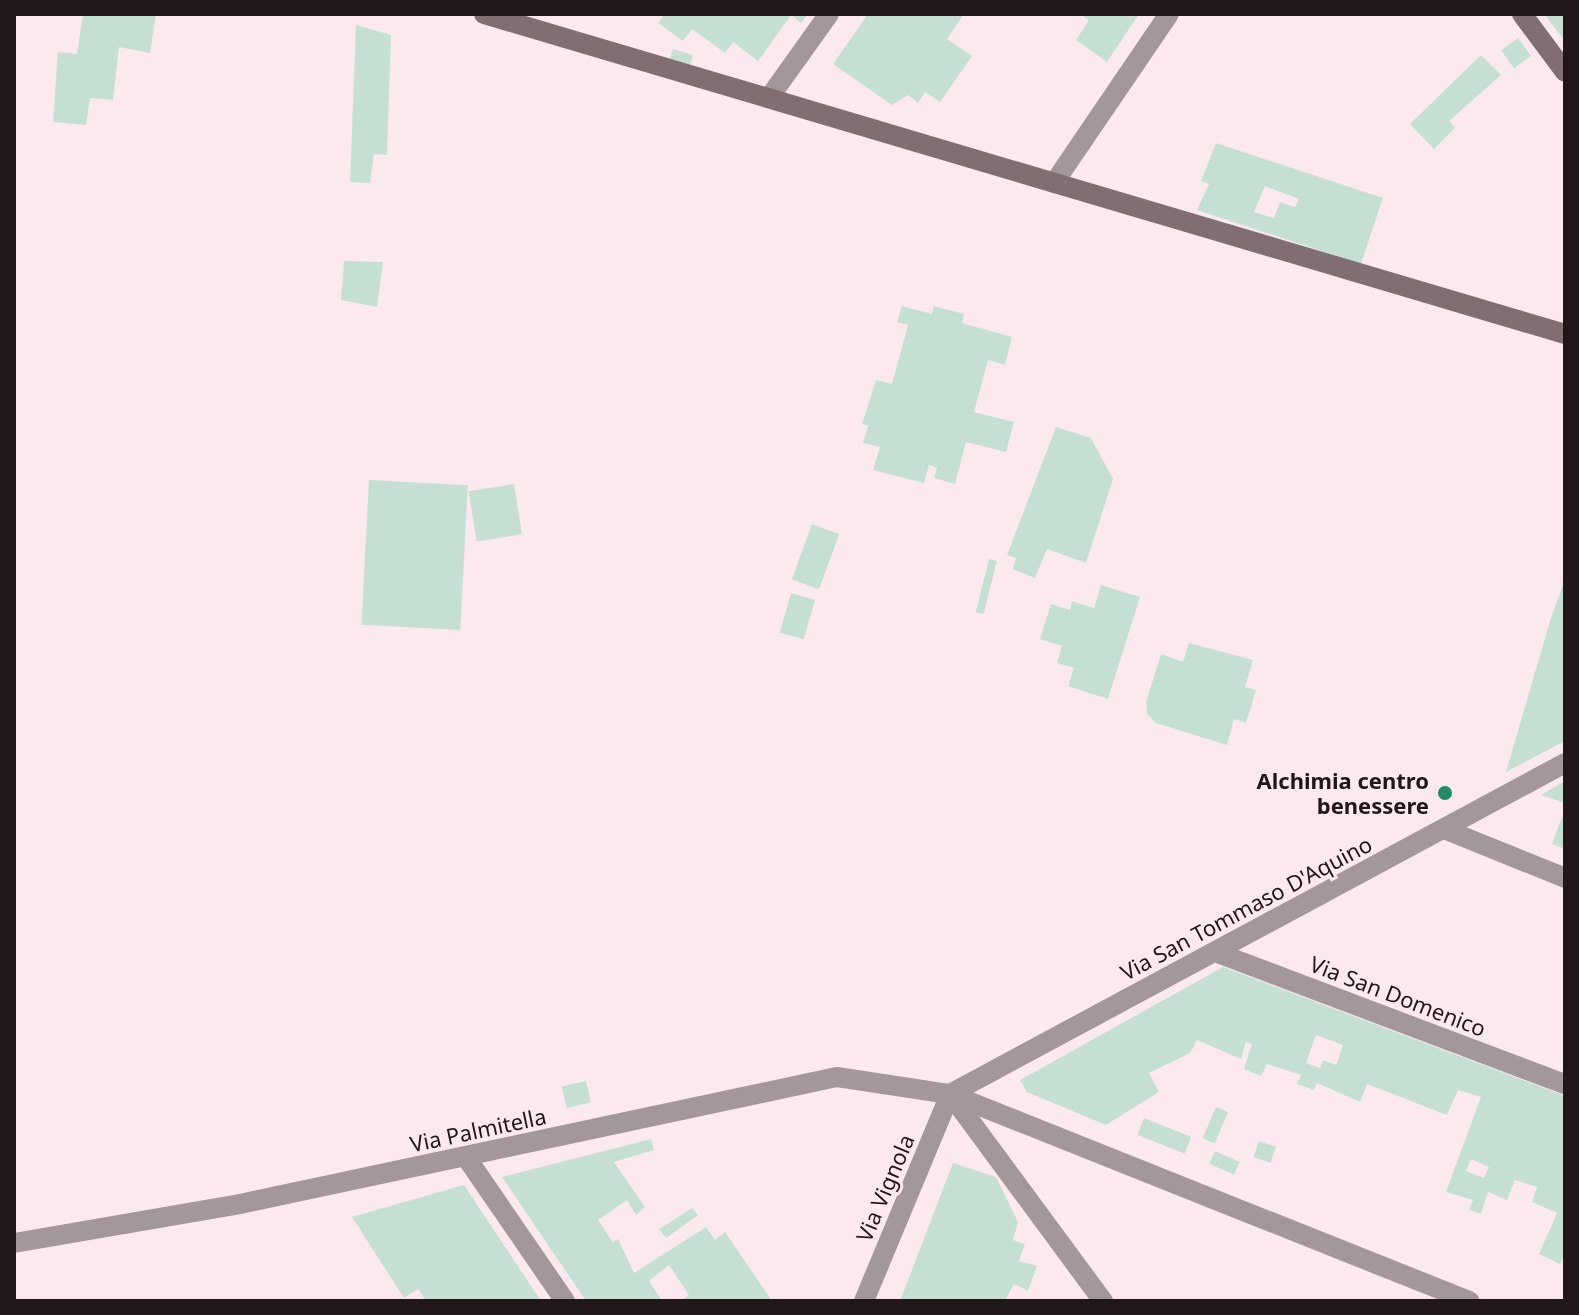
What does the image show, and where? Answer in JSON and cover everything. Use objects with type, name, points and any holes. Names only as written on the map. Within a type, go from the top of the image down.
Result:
[{"type":"main road","points":[[484,14],[1565,334]]},
{"type":"main road","points":[[1522,14],[1565,72]]},
{"type":"street","points":[[769,98],[829,14]]},
{"type":"street","points":[[1054,183],[1169,14]]},
{"type":"street","name":"Via San Tommaso D'Aquino","points":[[950,1094],[1565,763]]},
{"type":"street","points":[[1444,829],[1565,878]]},
{"type":"street","name":"Via San Domenico","points":[[1215,952],[1565,1084]]},
{"type":"street","name":"Via Palmitella","points":[[14,1243],[466,1157],[837,1077],[950,1094],[1469,1301]]},
{"type":"street","points":[[950,1094],[1103,1301]]},
{"type":"street","name":"Via Vignola","points":[[864,1301],[950,1094]]},
{"type":"street","points":[[466,1157],[565,1301]]},
{"type":"building","points":[[83,14],[156,14],[150,53],[119,47],[113,100],[90,98],[86,125],[53,122],[58,52],[77,54]]},
{"type":"building","points":[[665,14],[808,14],[801,23],[791,15],[758,61],[733,42],[725,53],[692,29],[683,41],[658,23]]},
{"type":"building","points":[[868,14],[964,14],[947,39],[972,56],[940,102],[925,92],[918,103],[908,95],[892,105],[833,64]]},
{"type":"building","points":[[1080,14],[1139,14],[1107,62],[1076,40],[1089,20]]},
{"type":"building","points":[[1544,14],[1565,14],[1565,41]]},
{"type":"building","points":[[356,25],[391,35],[387,155],[374,154],[370,183],[350,182]]},
{"type":"building","points":[[1518,38],[1531,56],[1514,68],[1501,50]]},
{"type":"building","points":[[673,49],[693,55],[689,69],[669,62]]},
{"type":"building","points":[[1481,55],[1501,75],[1449,121],[1455,128],[1434,149],[1410,124]]},
{"type":"building","points":[[1216,143],[1383,198],[1361,264],[1197,210],[1209,184],[1201,181]],"holes":[[[1265,186],[1299,199],[1295,207],[1280,202],[1274,218],[1254,212]]]},
{"type":"building","points":[[344,261],[383,262],[377,307],[341,300]]},
{"type":"building","points":[[902,306],[932,314],[934,306],[964,314],[962,323],[1012,337],[1005,365],[988,360],[974,412],[1014,422],[1006,452],[966,442],[955,484],[934,478],[937,468],[929,465],[924,483],[873,470],[880,447],[863,443],[868,426],[862,424],[876,380],[892,384],[908,325],[897,322]]},
{"type":"building","points":[[1056,427],[1091,438],[1113,479],[1086,563],[1047,549],[1035,578],[1013,569],[1016,558],[1007,555]]},
{"type":"building","points":[[369,480],[468,485],[460,630],[361,625]]},
{"type":"building","points":[[514,484],[522,534],[477,542],[469,491]]},
{"type":"building","points":[[812,524],[839,534],[819,589],[792,579]]},
{"type":"building","points":[[989,559],[997,561],[983,614],[976,612]]},
{"type":"building","points":[[1565,579],[1565,741],[1506,772],[1550,621]]},
{"type":"building","points":[[1101,585],[1140,597],[1108,699],[1068,686],[1074,668],[1057,663],[1062,646],[1040,639],[1051,604],[1070,610],[1072,601],[1094,608]]},
{"type":"building","points":[[791,593],[815,600],[804,639],[780,632]]},
{"type":"building","points":[[1189,643],[1253,660],[1245,687],[1256,690],[1246,723],[1234,719],[1227,745],[1156,723],[1147,714],[1146,702],[1161,654],[1183,662]]},
{"type":"building","points":[[1565,781],[1565,803],[1541,795]]},
{"type":"building","points":[[1562,817],[1565,818],[1565,849],[1552,844]]},
{"type":"building","points":[[1223,967],[1565,1096],[1565,1254],[1560,1264],[1539,1254],[1557,1213],[1532,1202],[1537,1187],[1515,1180],[1507,1200],[1488,1192],[1481,1214],[1469,1210],[1473,1200],[1446,1192],[1481,1097],[1458,1090],[1447,1115],[1367,1084],[1360,1102],[1317,1083],[1314,1090],[1297,1084],[1301,1075],[1267,1064],[1261,1076],[1244,1069],[1252,1044],[1246,1042],[1241,1059],[1197,1040],[1190,1053],[1149,1073],[1159,1092],[1106,1125],[1027,1092],[1020,1080]],"holes":[[[1316,1035],[1343,1045],[1336,1065],[1323,1060],[1320,1068],[1306,1063]],[[1471,1159],[1489,1167],[1484,1178],[1466,1171]]]},
{"type":"building","points":[[586,1081],[591,1102],[567,1108],[562,1087]]},
{"type":"building","points":[[1216,1107],[1228,1112],[1215,1143],[1203,1138]]},
{"type":"building","points":[[1144,1118],[1191,1137],[1185,1154],[1137,1135]]},
{"type":"building","points":[[651,1139],[654,1150],[614,1162],[645,1207],[636,1215],[627,1200],[598,1220],[613,1242],[618,1239],[634,1273],[706,1227],[715,1240],[725,1232],[772,1301],[681,1301],[689,1295],[669,1265],[649,1281],[662,1301],[586,1301],[502,1177]]},
{"type":"building","points":[[1259,1141],[1276,1147],[1270,1163],[1253,1157]]},
{"type":"building","points":[[1215,1151],[1240,1162],[1234,1175],[1209,1164]]},
{"type":"building","points":[[953,1163],[996,1177],[1018,1222],[1013,1240],[1025,1244],[1019,1261],[1037,1266],[1028,1291],[1014,1284],[1005,1301],[900,1301]]},
{"type":"building","points":[[464,1185],[541,1301],[426,1301],[418,1289],[404,1298],[352,1217]]},
{"type":"building","points":[[692,1208],[698,1215],[666,1238],[659,1229]]},
{"type":"place","name":"Alchimia centro benessere","points":[[1445,793]]}]
